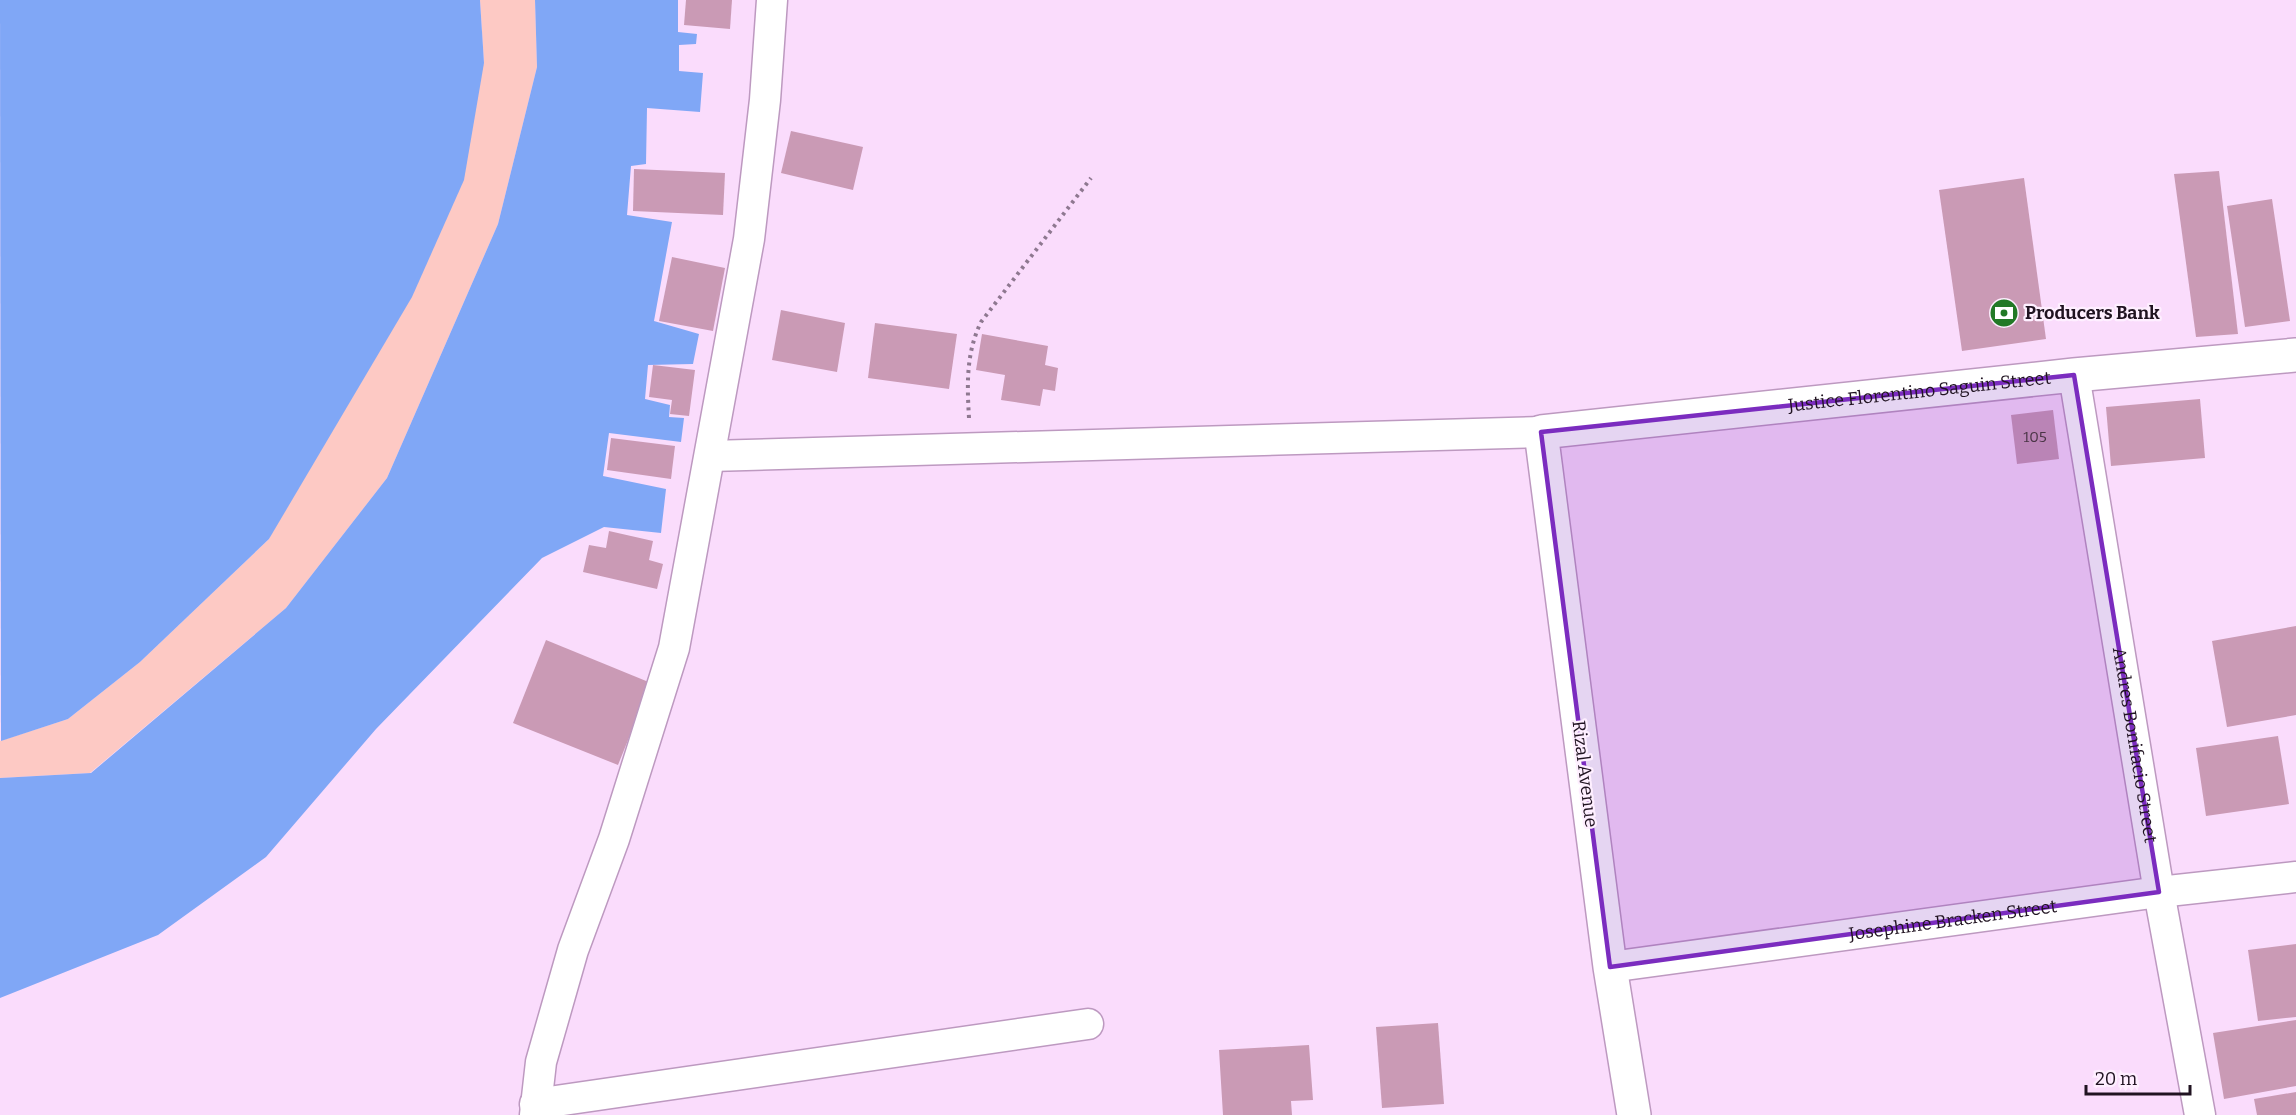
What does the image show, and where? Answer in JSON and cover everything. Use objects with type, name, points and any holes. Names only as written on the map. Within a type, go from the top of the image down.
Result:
[{"type":"main road","name":"Justice Florentino Saguin Street","points":[[1541,432],[2074,375],[2296,355]]},
{"type":"main road","name":"Rizal Avenue","points":[[1541,432],[1610,967],[1634,1115]]},
{"type":"street","points":[[772,0],[765,100],[749,239],[674,648],[614,839],[573,950],[541,1062],[535,1109],[1088,1024]]},
{"type":"street","name":"Andres Bonifacio Street","points":[[2074,375],[2159,892],[2200,1115]]},
{"type":"street","points":[[710,456],[1541,432]]},
{"type":"street","name":"Josephine Bracken Street","points":[[1610,967],[2159,892],[2296,877]]},
{"type":"path","points":[[971,448],[968,362],[971,342],[981,322],[1091,178]]},
{"type":"highlighted area","points":[[2074,375],[2159,892],[1610,967],[1541,432]]},
{"type":"shaded area","points":[[480,0],[535,0],[537,67],[498,224],[387,478],[286,608],[90,773],[0,778],[0,741],[68,719],[140,662],[269,539],[484,63]]},
{"type":"water","points":[[0,0],[480,0],[484,63],[464,180],[412,297],[269,539],[140,662],[68,719],[1,741]]},
{"type":"water","points":[[535,0],[678,0],[678,32],[697,34],[696,44],[679,45],[679,71],[703,73],[700,112],[647,108],[646,164],[631,166],[627,215],[672,222],[654,321],[699,334],[693,364],[648,365],[645,399],[670,405],[669,417],[684,418],[681,442],[609,433],[603,476],[666,489],[661,533],[604,527],[542,558],[376,729],[266,857],[158,935],[0,998],[0,778],[91,773],[286,608],[387,478],[498,224],[537,67]]},
{"type":"building","points":[[686,0],[732,0],[730,29],[684,25]]},
{"type":"building","points":[[791,131],[863,147],[853,190],[781,173]]},
{"type":"building","points":[[634,169],[725,173],[723,215],[633,211]]},
{"type":"building","points":[[2219,171],[2238,334],[2196,337],[2174,174]]},
{"type":"building","points":[[2024,178],[2046,339],[1962,351],[1939,190]]},
{"type":"building","points":[[2272,199],[2290,321],[2245,327],[2227,206]]},
{"type":"building","points":[[672,257],[725,268],[713,331],[659,321]]},
{"type":"building","points":[[781,310],[845,323],[837,372],[772,360]]},
{"type":"building","points":[[875,323],[957,334],[949,389],[868,378]]},
{"type":"building","points":[[982,334],[1048,346],[1045,365],[1058,368],[1055,391],[1043,389],[1040,406],[1001,400],[1005,375],[976,370]]},
{"type":"building","points":[[653,365],[695,370],[689,416],[670,414],[672,400],[649,397]]},
{"type":"building","points":[[2200,399],[2205,458],[2111,466],[2106,407]]},
{"type":"building","points":[[2053,410],[2059,459],[2017,464],[2011,415]]},
{"type":"building","points":[[611,438],[675,446],[671,479],[607,470]]},
{"type":"building","points":[[609,531],[653,541],[649,560],[663,564],[657,589],[583,572],[589,545],[606,548]]},
{"type":"building","points":[[2296,626],[2296,715],[2227,727],[2212,641]]},
{"type":"building","points":[[546,640],[651,683],[618,765],[513,723]]},
{"type":"building","points":[[2278,736],[2289,804],[2206,816],[2196,748]]},
{"type":"building","points":[[2296,944],[2296,1017],[2258,1021],[2248,950]]},
{"type":"building","points":[[2296,1020],[2296,1086],[2224,1099],[2213,1033]]},
{"type":"building","points":[[1438,1023],[1444,1104],[1382,1108],[1376,1027]]},
{"type":"building","points":[[1309,1045],[1313,1100],[1291,1101],[1292,1115],[1223,1115],[1219,1050]]},
{"type":"building","points":[[2296,1092],[2296,1115],[2257,1115],[2254,1099]]},
{"type":"place","name":"Producers Bank","points":[[2004,313]]}]
